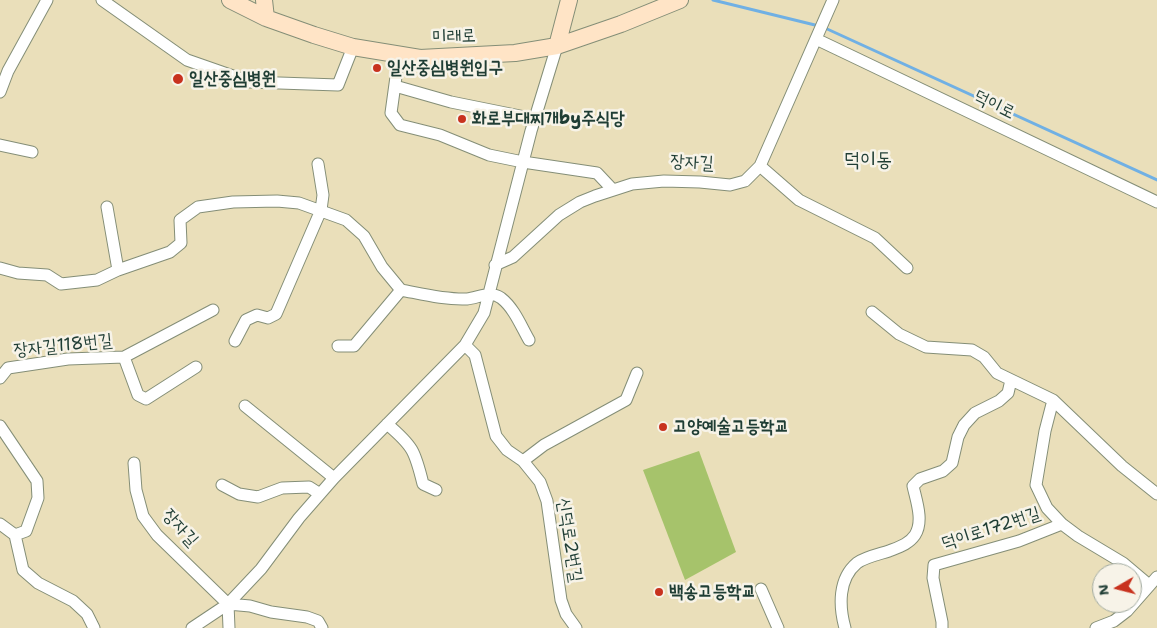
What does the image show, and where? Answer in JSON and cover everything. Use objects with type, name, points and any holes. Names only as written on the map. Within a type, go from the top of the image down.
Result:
[{"type":"street","points":[[0,92],[4,70],[47,0]]},
{"type":"street","points":[[102,0],[187,60],[250,82],[338,85],[353,47]]},
{"type":"street","name":"미래로","points":[[230,0],[266,18],[353,47],[420,58],[515,53],[556,46],[621,24],[679,0]]},
{"type":"street","points":[[264,0],[266,18]]},
{"type":"street","points":[[192,628],[228,604],[261,569],[299,518],[334,478],[465,345],[484,313],[534,119],[569,0]]},
{"type":"street","name":"장자길","points":[[495,265],[513,257],[560,215],[580,202],[612,190],[632,184],[664,181],[730,185],[746,181],[760,166],[833,0]]},
{"type":"street","name":"덕이로","points":[[817,36],[1157,202]]},
{"type":"street","points":[[399,55],[391,113],[400,125],[440,135],[489,154],[523,162],[598,173],[612,190]]},
{"type":"street","points":[[395,86],[450,102],[534,119]]},
{"type":"street","points":[[0,144],[32,152]]},
{"type":"street","points":[[235,341],[246,320],[257,315],[268,318],[276,314],[321,210],[323,196],[318,164]]},
{"type":"street","points":[[760,166],[799,200],[875,238],[907,268]]},
{"type":"street","points":[[0,268],[18,273],[47,275],[62,284],[97,280],[118,270],[170,252],[181,243],[180,220],[198,208],[233,202],[299,202],[346,220],[364,236],[382,267],[401,290],[449,298],[469,299],[488,294],[499,296],[509,306],[529,340]]},
{"type":"street","points":[[106,206],[118,270]]},
{"type":"street","points":[[338,346],[354,346],[401,290]]},
{"type":"street","name":"장자길118번길","points":[[0,378],[8,368],[68,360],[124,357],[213,310]]},
{"type":"street","points":[[872,312],[898,334],[926,347],[972,350],[984,357],[997,373],[1053,400],[1122,466],[1157,494]]},
{"type":"street","name":"신덕로2번길","points":[[465,345],[475,355],[496,436],[508,450],[523,461],[540,482],[547,501],[557,583],[561,600],[566,614],[576,628]]},
{"type":"street","points":[[124,357],[138,395],[146,400],[196,367]]},
{"type":"street","points":[[523,461],[544,445],[626,400],[637,373]]},
{"type":"street","points":[[844,628],[840,604],[847,574],[858,562],[906,545],[916,534],[919,517],[913,486],[920,479],[943,471],[952,463],[958,437],[964,425],[975,413],[999,401],[1008,393],[1011,380]]},
{"type":"street","name":"덕이로172번길","points":[[1053,400],[1044,431],[1036,484],[1047,508],[1062,524],[1078,536],[1153,581],[1127,611],[1114,621],[1096,628]]},
{"type":"street","points":[[245,406],[334,478]]},
{"type":"street","points":[[387,424],[406,440],[416,457],[423,484],[436,490]]},
{"type":"street","points":[[0,426],[37,481],[38,498],[26,531],[15,535]]},
{"type":"street","name":"장자길","points":[[134,463],[136,490],[143,516],[157,536],[228,604]]},
{"type":"street","points":[[222,485],[239,494],[258,496],[282,488],[309,487],[320,494]]},
{"type":"street","points":[[0,524],[15,535],[23,570],[38,583],[73,600],[87,614],[94,628]]},
{"type":"street","name":"덕이로172번길","points":[[942,628],[933,578],[934,565],[1019,541],[1062,524]]},
{"type":"street","points":[[761,590],[778,628]]},
{"type":"street","points":[[228,604],[229,628]]},
{"type":"street","points":[[228,604],[250,606],[271,612],[307,617],[318,621],[322,628]]},
{"type":"green space","points":[[699,451],[736,552],[685,580],[643,470]]},
{"type":"waterway","points":[[713,0],[819,26]]},
{"type":"waterway","points":[[825,28],[1157,180]]},
{"type":"place","name":"일산중심병원입구","points":[[377,68]]},
{"type":"place","name":"일산중심병원","points":[[178,79]]},
{"type":"place","name":"화로부대찌개by주식당","points":[[462,119]]},
{"type":"place","name":"고양예술고등학교","points":[[663,427]]},
{"type":"place","name":"백송고등학교","points":[[659,592]]},
{"type":"district","name":"덕이동","points":[[868,161]]}]
